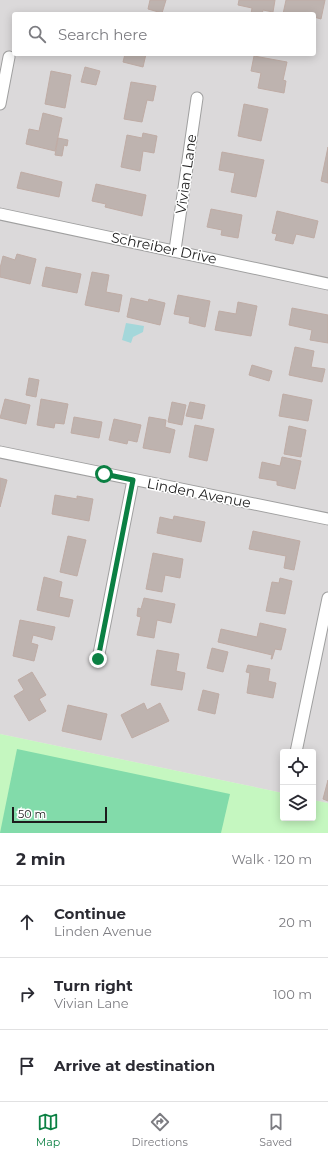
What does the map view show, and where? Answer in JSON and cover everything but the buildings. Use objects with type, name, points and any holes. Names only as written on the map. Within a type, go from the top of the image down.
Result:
[{"type":"street","points":[[0,104],[9,57]]},
{"type":"street","name":"Vivian Lane","points":[[174,250],[197,98]]},
{"type":"street","name":"Schreiber Drive","points":[[0,214],[328,284]]},
{"type":"street","name":"Linden Avenue","points":[[0,452],[328,519]]},
{"type":"street","points":[[98,659],[133,480]]},
{"type":"street","points":[[297,749],[328,598]]},
{"type":"shaded area","points":[[0,0],[328,0],[328,803],[316,801],[316,749],[280,749],[280,792],[0,734]]},
{"type":"green space","points":[[0,734],[280,792],[280,821],[316,821],[316,801],[328,803],[328,833],[0,833]]},
{"type":"green space","points":[[17,749],[230,794],[221,833],[0,833]]},
{"type":"water","points":[[126,323],[144,326],[143,332],[133,337],[131,343],[122,340]]},
{"type":"route","points":[[98,659],[133,480],[104,474]]}]
